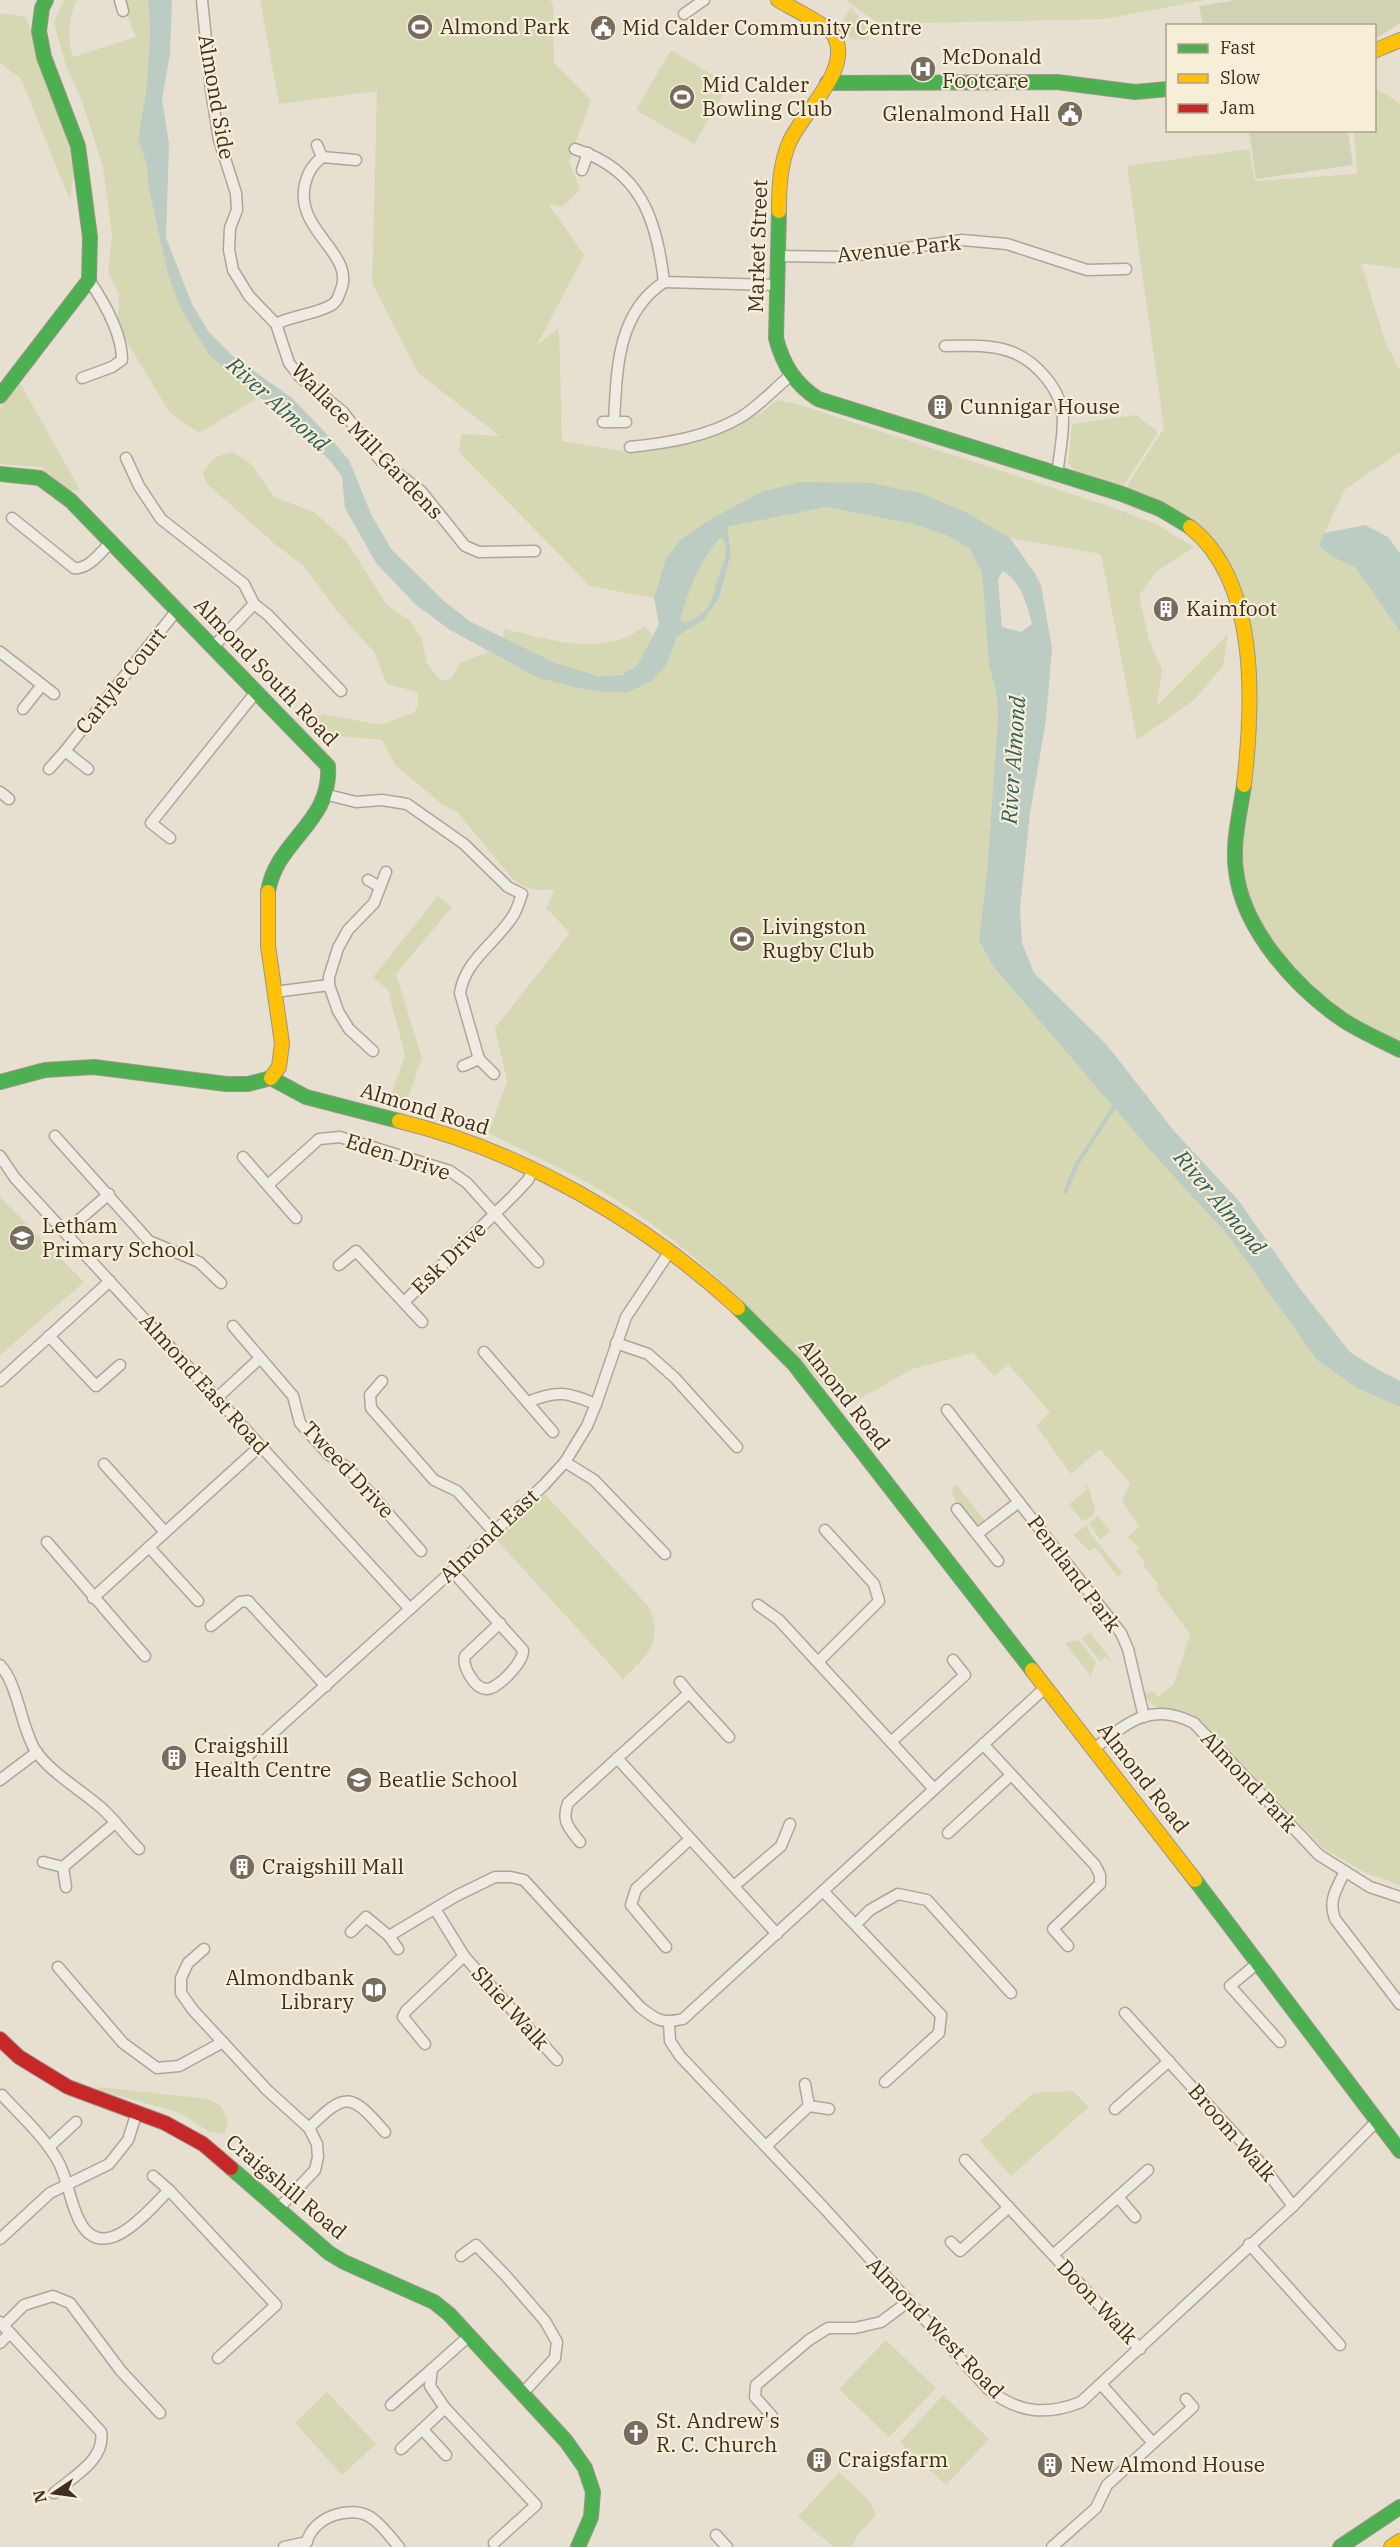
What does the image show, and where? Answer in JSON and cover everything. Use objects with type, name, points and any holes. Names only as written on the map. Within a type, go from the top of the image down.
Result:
[{"type":"street","points":[[0,396],[89,280],[90,237],[78,146],[44,57],[39,31],[42,8],[46,0]]},
{"type":"street","name":"Almond Side","points":[[202,0],[207,60],[219,140],[236,193]]},
{"type":"street","points":[[684,14],[704,0]]},
{"type":"street","name":"Market Street","points":[[778,0],[832,32],[839,50],[837,67],[790,141],[782,164],[776,285],[776,339],[781,360],[790,376]]},
{"type":"street","points":[[1376,50],[1400,39]]},
{"type":"street","points":[[827,83],[1057,82],[1136,92],[1166,89]]},
{"type":"street","points":[[317,145],[322,158]]},
{"type":"street","points":[[575,149],[588,153],[624,176],[642,201],[656,229],[664,282]]},
{"type":"street","points":[[582,170],[588,153]]},
{"type":"street","points":[[276,324],[333,304],[345,282],[339,260],[304,210],[304,192],[308,171],[322,158],[356,160]]},
{"type":"street","name":"Wallace Mill Gardens","points":[[236,193],[237,210],[230,228],[229,250],[233,270],[249,296],[276,324],[289,363],[300,377],[343,412],[381,461],[421,491],[465,546],[479,552],[506,546],[535,550]]},
{"type":"street","name":"Avenue Park","points":[[777,256],[812,258],[863,255],[962,240],[1007,244],[1087,270],[1126,269]]},
{"type":"street","points":[[82,378],[112,367],[122,360],[122,347],[102,298],[89,280]]},
{"type":"street","points":[[603,422],[620,422],[617,361],[627,327],[643,298],[664,282],[776,285]]},
{"type":"street","points":[[945,346],[990,347],[1010,351],[1036,367],[1055,390],[1063,418],[1057,475]]},
{"type":"street","points":[[958,359],[959,346]]},
{"type":"street","points":[[630,447],[664,444],[699,436],[741,417],[790,376],[803,390],[818,399],[1122,494],[1167,512],[1193,530],[1209,545],[1235,596],[1251,673],[1249,738],[1236,845],[1236,870],[1241,896],[1257,928],[1306,989],[1334,1014],[1400,1050]]},
{"type":"street","points":[[126,458],[139,486],[161,519],[244,584],[254,604],[277,624],[341,691]]},
{"type":"street","name":"Almond South Road","points":[[0,474],[40,478],[71,501],[322,759],[328,766],[331,776],[328,795]]},
{"type":"street","points":[[12,518],[28,525],[74,568],[80,569],[85,566],[110,543]]},
{"type":"street","points":[[214,646],[254,604]]},
{"type":"street","name":"Carlyle Court","points":[[50,769],[177,610]]},
{"type":"street","points":[[0,652],[54,694]]},
{"type":"street","points":[[23,709],[42,685]]},
{"type":"street","points":[[171,838],[147,828],[256,692]]},
{"type":"street","name":"Carlyle Court","points":[[65,751],[88,769]]},
{"type":"street","points":[[0,1082],[45,1070],[74,1067],[94,1067],[226,1084],[248,1084],[271,1078],[279,1067],[281,1042],[266,911],[268,886],[283,853],[328,795],[356,802],[382,800],[407,804],[464,844],[508,888],[522,894],[515,914],[466,972],[461,984],[460,993],[479,1059],[494,1074]]},
{"type":"street","points":[[373,1051],[349,1029],[338,1011],[329,985],[338,948],[348,930],[374,903],[386,872]]},
{"type":"street","points":[[368,880],[380,887]]},
{"type":"street","points":[[274,992],[329,985]]},
{"type":"street","points":[[463,1066],[479,1059]]},
{"type":"street","name":"Almond Road","points":[[271,1078],[285,1089],[304,1096],[418,1125],[486,1148],[533,1169],[619,1217],[670,1251],[738,1306],[794,1364],[1234,1929],[1400,2150]]},
{"type":"street","points":[[55,1136],[149,1241],[199,1262],[221,1283]]},
{"type":"street","name":"Eden Drive","points":[[268,1185],[319,1139],[340,1137],[450,1170],[467,1184],[494,1215]]},
{"type":"street","name":"Almond East Road","points":[[0,1156],[15,1178],[410,1609]]},
{"type":"street","points":[[243,1157],[296,1218]]},
{"type":"street","name":"Esk Drive","points":[[404,1302],[528,1180],[533,1169]]},
{"type":"street","points":[[65,1232],[109,1194]]},
{"type":"street","name":"Esk Drive","points":[[494,1215],[538,1262]]},
{"type":"street","name":"Esk Drive","points":[[339,1265],[356,1251],[422,1322]]},
{"type":"street","name":"Almond East","points":[[234,1768],[452,1571],[544,1485],[565,1462],[587,1426],[616,1343],[637,1297],[670,1251]]},
{"type":"street","points":[[0,1381],[110,1281]]},
{"type":"street","name":"Tweed Drive","points":[[233,1326],[293,1396],[300,1423],[328,1455],[349,1469],[421,1551]]},
{"type":"street","points":[[49,1336],[96,1386],[120,1365]]},
{"type":"street","points":[[616,1343],[648,1354],[675,1378],[737,1447]]},
{"type":"street","points":[[484,1352],[553,1432]]},
{"type":"street","points":[[217,1398],[260,1358]]},
{"type":"street","points":[[382,1381],[370,1395],[371,1408],[434,1480],[457,1491],[493,1532]]},
{"type":"street","points":[[528,1402],[567,1393],[596,1404]]},
{"type":"street","name":"Pentland Park","points":[[947,1410],[1121,1633],[1128,1649],[1144,1717]]},
{"type":"street","points":[[93,1598],[260,1446]]},
{"type":"street","points":[[565,1462],[594,1480],[665,1554]]},
{"type":"street","points":[[104,1464],[165,1532]]},
{"type":"street","name":"Pentland Park","points":[[976,1534],[1019,1502]]},
{"type":"street","points":[[957,1509],[998,1562]]},
{"type":"street","points":[[818,1662],[879,1601],[874,1584],[825,1530]]},
{"type":"street","points":[[47,1542],[145,1656]]},
{"type":"street","points":[[149,1547],[198,1601]]},
{"type":"street","points":[[452,1571],[500,1623],[523,1650],[524,1656],[521,1663],[493,1688],[486,1689],[480,1687],[465,1668],[463,1661],[465,1656],[500,1623]]},
{"type":"street","points":[[211,1626],[240,1602],[248,1601],[326,1686]]},
{"type":"street","points":[[758,1605],[779,1620],[934,1789]]},
{"type":"street","points":[[892,1741],[965,1675],[953,1660]]},
{"type":"street","points":[[0,1665],[10,1679],[25,1730],[37,1752],[67,1781],[100,1806],[139,1849]]},
{"type":"street","points":[[680,1682],[729,1737]]},
{"type":"street","points":[[389,1936],[495,1877],[511,1876],[524,1880],[640,2007],[654,2019],[669,2023],[683,2019],[1046,1687]]},
{"type":"street","points":[[580,1842],[565,1824],[564,1813],[568,1803],[689,1693]]},
{"type":"street","name":"Almond Park","points":[[1094,1749],[1119,1730],[1144,1717],[1160,1712],[1176,1714],[1194,1723],[1319,1855],[1344,1873],[1370,1887],[1400,1897]]},
{"type":"street","points":[[983,1744],[1095,1865],[1100,1875],[1100,1884],[1053,1929],[1068,1946]]},
{"type":"street","points":[[0,1780],[37,1752]]},
{"type":"street","points":[[617,1758],[777,1934]]},
{"type":"street","points":[[948,1833],[1011,1775]]},
{"type":"street","points":[[63,1867],[115,1823]]},
{"type":"street","points":[[734,1886],[781,1846],[790,1824]]},
{"type":"street","points":[[666,1947],[631,1905],[636,1889],[690,1839]]},
{"type":"street","points":[[43,1862],[63,1867]]},
{"type":"street","points":[[63,1867],[66,1887]]},
{"type":"street","points":[[1344,1873],[1333,1895],[1331,1907],[1335,1919],[1400,2004]]},
{"type":"street","points":[[823,1891],[941,2016],[939,2033],[885,2082]]},
{"type":"street","points":[[856,1924],[870,1910],[898,1894],[927,1900],[1011,1994]]},
{"type":"street","name":"Shiel Walk","points":[[435,1909],[464,1956],[557,2060]]},
{"type":"street","points":[[351,1932],[366,1917],[389,1936],[398,1949]]},
{"type":"street","points":[[204,1949],[188,1963],[181,1978],[182,1992],[193,2010],[267,2090],[309,2128],[316,2144],[318,2157],[315,2170],[278,2210]]},
{"type":"street","name":"Shiel Walk","points":[[425,2044],[406,2024],[403,2017],[406,2011],[464,1956]]},
{"type":"street","points":[[1259,1962],[1230,1986],[1280,2042]]},
{"type":"street","points":[[58,1967],[123,2043],[157,2068],[179,2066],[223,2042]]},
{"type":"street","name":"Broom Walk","points":[[1125,2013],[1258,2160],[1293,2206]]},
{"type":"street","name":"Almond West Road","points":[[669,2023],[670,2041],[680,2056],[766,2146],[988,2389],[1009,2404],[1025,2409],[1065,2408],[1081,2402],[1140,2349],[1249,2244],[1293,2206],[1377,2121]]},
{"type":"street","name":"Craigshill Road","points":[[0,2039],[19,2057],[68,2086],[165,2123],[202,2144],[323,2248],[344,2262],[434,2302],[469,2336],[572,2448],[583,2463],[591,2481],[594,2500],[591,2525],[578,2547]]},
{"type":"street","points":[[1115,2109],[1169,2061]]},
{"type":"street","points":[[805,2084],[809,2106]]},
{"type":"street","points":[[2,2095],[49,2147],[67,2184],[79,2220],[94,2236],[109,2239],[122,2235],[170,2190]]},
{"type":"street","points":[[309,2128],[332,2106],[348,2101],[357,2103],[385,2132]]},
{"type":"street","points":[[766,2146],[809,2106]]},
{"type":"street","points":[[809,2106],[828,2109]]},
{"type":"street","points":[[0,2240],[50,2193],[109,2164],[128,2140],[137,2112]]},
{"type":"street","points":[[49,2147],[76,2122]]},
{"type":"street","name":"Doon Walk","points":[[965,2160],[1140,2349]]},
{"type":"street","name":"Doon Walk","points":[[1053,2255],[1148,2170]]},
{"type":"street","points":[[153,2176],[170,2190],[276,2305],[218,2358]]},
{"type":"street","points":[[1118,2197],[1135,2217]]},
{"type":"street","points":[[951,2242],[960,2251],[1009,2207]]},
{"type":"street","points":[[1249,2244],[1340,2345]]},
{"type":"street","points":[[461,2256],[476,2245],[545,2321],[557,2342],[555,2358],[522,2394]]},
{"type":"street","points":[[0,2343],[4,2327],[24,2305],[53,2296],[70,2303],[120,2371],[160,2413]]},
{"type":"street","points":[[772,2416],[755,2397],[756,2385],[782,2363],[828,2328],[855,2328],[881,2322],[909,2301]]},
{"type":"street","points":[[4,2327],[101,2432],[103,2442],[97,2457],[54,2493]]},
{"type":"street","points":[[391,2405],[469,2336]]},
{"type":"street","points":[[432,2369],[430,2385],[445,2408],[536,2505],[494,2543]]},
{"type":"street","points":[[1101,2384],[1153,2443]]},
{"type":"street","points":[[1052,2547],[1096,2508],[1107,2485],[1194,2407],[1186,2399]]},
{"type":"street","points":[[401,2450],[445,2408]]},
{"type":"street","points":[[423,2430],[446,2455]]},
{"type":"street","points":[[1340,2547],[1400,2507]]},
{"type":"street","points":[[284,2547],[309,2545],[309,2535],[321,2522],[342,2512],[355,2512],[372,2518],[399,2547]]},
{"type":"street","points":[[716,2535],[727,2547]]},
{"type":"street","points":[[1391,2547],[1400,2541]]},
{"type":"green space","points":[[64,0],[77,0],[69,28],[73,57],[136,37],[121,0],[148,0],[150,32],[147,85],[138,139],[147,165],[149,190],[169,278],[182,311],[209,355],[261,396],[199,433],[170,413],[118,327],[119,294],[108,273],[112,235],[103,167],[82,101],[66,66],[54,23]]},
{"type":"green space","points":[[260,0],[550,0],[553,5],[554,63],[591,100],[569,161],[580,190],[562,207],[548,203],[584,255],[537,345],[559,328],[562,441],[632,453],[691,444],[761,413],[777,400],[797,404],[1111,507],[1156,524],[1194,547],[1156,572],[1139,596],[1149,639],[1162,670],[1157,706],[1228,634],[1223,666],[1194,700],[1137,740],[1101,554],[1010,538],[966,512],[761,492],[709,520],[679,541],[665,561],[654,598],[590,586],[459,452],[461,434],[500,436],[418,373],[372,283],[377,91],[279,104]]},
{"type":"green space","points":[[846,0],[1205,0],[1104,19],[879,24]]},
{"type":"green space","points":[[1237,0],[1400,0],[1400,23],[1376,38],[1376,24],[1203,24],[1199,6]]},
{"type":"green space","points":[[851,7],[866,26],[869,40],[851,39],[841,24]]},
{"type":"green space","points":[[0,13],[26,17],[75,164],[70,200],[21,79],[0,63]]},
{"type":"green space","name":"Mid Calder Bowling Club","points":[[671,50],[729,85],[694,144],[636,110]]},
{"type":"green space","points":[[1376,89],[1400,104],[1400,269],[1361,263],[1385,341],[1400,371],[1400,452],[1344,490],[1319,546],[1333,557],[1356,568],[1400,632],[1400,1050],[1359,1028],[1275,952],[1237,883],[1244,784],[1247,645],[1209,545],[1123,492],[1164,428],[1127,166],[1249,149],[1255,181],[1357,174],[1354,132],[1376,132]]},
{"type":"green space","points":[[1249,132],[1348,132],[1353,165],[1256,179]]},
{"type":"green space","points":[[20,383],[80,490],[70,491],[41,467],[0,464],[0,408]]},
{"type":"green space","points":[[1136,415],[1158,432],[1121,490],[1078,473],[1068,463],[1072,424]]},
{"type":"green space","points":[[233,452],[251,464],[274,497],[314,512],[346,541],[387,605],[410,621],[422,640],[427,663],[440,680],[451,679],[461,662],[489,652],[536,677],[605,692],[667,664],[677,636],[704,620],[719,600],[731,554],[726,527],[827,507],[913,524],[946,535],[970,549],[982,573],[989,666],[996,690],[998,717],[987,872],[979,940],[992,965],[1158,1158],[1227,1234],[1317,1360],[1357,1388],[1400,1407],[1400,1885],[1366,1873],[1323,1848],[1191,1713],[1156,1707],[1148,1701],[1144,1693],[1154,1692],[1158,1697],[1174,1684],[1190,1634],[1156,1589],[1158,1584],[1143,1565],[1145,1563],[1136,1551],[1139,1548],[1128,1537],[1139,1526],[1122,1501],[1130,1483],[1100,1449],[1071,1474],[1036,1426],[1050,1412],[1008,1364],[994,1376],[973,1353],[912,1369],[844,1408],[737,1296],[648,1221],[600,1190],[489,1133],[507,1081],[495,1028],[570,933],[546,908],[555,889],[533,889],[513,879],[457,812],[443,805],[396,766],[382,740],[320,734],[309,725],[310,718],[323,714],[380,725],[415,712],[418,706],[418,692],[387,684],[374,652],[337,611],[304,566],[276,545],[207,484],[203,474],[211,461],[223,454]]},
{"type":"green space","points":[[721,537],[726,552],[711,602],[700,615],[683,623],[679,620],[696,576],[706,556]]},
{"type":"green space","points":[[645,627],[652,635],[637,665],[620,674],[604,676],[568,668],[503,638],[504,629],[564,642],[595,644],[625,638]]},
{"type":"green space","points":[[438,896],[452,907],[396,974],[422,1058],[406,1104],[390,1098],[405,1055],[388,990],[373,977]]},
{"type":"green space","name":"Letham Primary School","points":[[0,1197],[84,1282],[0,1355]]},
{"type":"green space","points":[[957,1485],[985,1521],[976,1528],[957,1504],[951,1490]]},
{"type":"green space","points":[[1084,1485],[1088,1485],[1095,1509],[1093,1516],[1082,1521],[1069,1504],[1087,1490]]},
{"type":"green space","points":[[545,1494],[649,1607],[655,1630],[651,1648],[623,1679],[496,1539]]},
{"type":"green space","points":[[1098,1516],[1110,1531],[1100,1540],[1089,1523]]},
{"type":"green space","points":[[1087,1525],[1090,1533],[1121,1571],[1122,1574],[1118,1577],[1095,1547],[1089,1551],[1073,1535]]},
{"type":"green space","points":[[1090,1632],[1119,1671],[1106,1656],[1100,1661],[1082,1638]]},
{"type":"green space","points":[[1079,1640],[1096,1662],[1091,1676],[1065,1643]]},
{"type":"green space","points":[[99,2087],[208,2099],[221,2106],[228,2123],[224,2134],[208,2131],[180,2113],[99,2090]]},
{"type":"green space","points":[[1073,2091],[1089,2107],[1011,2176],[980,2141],[1033,2093]]},
{"type":"green space","points":[[886,2340],[936,2388],[889,2437],[839,2389]]},
{"type":"green space","points":[[327,2392],[376,2444],[342,2475],[295,2423]]},
{"type":"green space","points":[[943,2395],[989,2439],[946,2485],[900,2442]]},
{"type":"green space","points":[[839,2472],[869,2501],[876,2515],[858,2534],[852,2547],[834,2547],[798,2517]]},
{"type":"water","name":"River Almond","points":[[148,0],[172,0],[170,54],[162,99],[169,144],[166,238],[192,304],[208,331],[233,356],[292,398],[322,429],[349,460],[371,514],[391,549],[445,602],[471,622],[555,663],[598,676],[621,675],[637,666],[659,624],[654,598],[665,561],[679,541],[709,520],[761,492],[801,482],[870,483],[920,493],[966,512],[1010,538],[1041,585],[1052,649],[1046,720],[1030,814],[1020,907],[1022,943],[1034,973],[1107,1045],[1174,1131],[1239,1201],[1301,1290],[1350,1352],[1400,1381],[1400,1407],[1357,1388],[1317,1360],[1227,1234],[1158,1159],[992,965],[979,940],[987,872],[998,717],[996,690],[989,666],[982,573],[970,549],[946,535],[913,524],[827,507],[727,527],[731,554],[719,599],[704,620],[677,636],[667,664],[652,681],[628,692],[605,692],[578,688],[536,677],[450,630],[415,604],[376,563],[345,508],[342,477],[331,462],[303,433],[209,355],[182,311],[169,278],[149,190],[147,165],[138,139],[147,85],[150,32]],"holes":[[[721,537],[726,552],[711,602],[700,615],[683,623],[680,619],[696,576],[713,546]],[[1003,571],[1019,587],[1028,609],[1032,624],[1021,632],[1002,627],[998,579]]]},
{"type":"water","points":[[1365,525],[1388,537],[1400,553],[1400,632],[1356,568],[1333,557],[1319,546],[1324,533]]},
{"type":"waterway","points":[[1065,1192],[1077,1164],[1116,1104]]},
{"type":"traffic: fast","points":[[0,396],[89,280],[90,237],[78,146],[44,57],[39,31],[42,8],[46,0]]},
{"type":"traffic: fast","points":[[827,83],[1057,82],[1135,92],[1166,89]]},
{"type":"traffic: fast","points":[[779,211],[776,338],[782,357],[791,373],[810,393],[818,399],[1122,494],[1160,509],[1190,527]]},
{"type":"traffic: fast","points":[[0,474],[40,478],[71,501],[328,766],[327,786],[321,802],[313,817],[281,858],[268,892]]},
{"type":"traffic: fast","points":[[1244,785],[1236,839],[1236,871],[1249,915],[1261,936],[1290,974],[1325,1007],[1350,1024],[1400,1050]]},
{"type":"traffic: fast","points":[[0,1082],[45,1070],[94,1067],[226,1084],[248,1084],[271,1078],[306,1097],[399,1121]]},
{"type":"traffic: fast","points":[[738,1308],[794,1364],[1032,1670]]},
{"type":"traffic: fast","points":[[1195,1880],[1400,2151]]},
{"type":"traffic: fast","points":[[231,2168],[329,2253],[344,2262],[434,2302],[449,2314],[566,2441],[585,2468],[593,2492],[591,2517],[578,2547]]},
{"type":"traffic: fast","points":[[1340,2547],[1400,2507]]},
{"type":"traffic: slow","points":[[778,0],[830,30],[838,47],[837,61],[832,75],[796,131],[786,151],[779,194],[779,211]]},
{"type":"traffic: slow","points":[[1376,50],[1400,40]]},
{"type":"traffic: slow","points":[[1190,527],[1213,551],[1229,579],[1240,612],[1247,647],[1249,683],[1244,785]]},
{"type":"traffic: slow","points":[[268,892],[268,946],[282,1043],[279,1067],[271,1078]]},
{"type":"traffic: slow","points":[[399,1121],[445,1134],[491,1151],[580,1194],[663,1247],[738,1308]]},
{"type":"traffic: slow","points":[[1032,1670],[1195,1880]]},
{"type":"traffic: slow","points":[[1391,2547],[1400,2541]]},
{"type":"traffic: jam","points":[[0,2039],[19,2057],[68,2087],[165,2123],[203,2144],[231,2168]]},
{"type":"place","name":"Almond Park","points":[[420,27]]},
{"type":"place","name":"Mid Calder Community Centre","points":[[603,28]]},
{"type":"place","name":"McDonald Footcare","points":[[923,69]]},
{"type":"place","name":"Mid Calder Bowling Club","points":[[682,97]]},
{"type":"place","name":"Glenalmond Hall","points":[[1070,114]]},
{"type":"place","name":"Cunnigar House","points":[[940,407]]},
{"type":"place","name":"Kaimfoot","points":[[1166,609]]},
{"type":"place","name":"Livingston Rugby Club","points":[[742,939]]},
{"type":"place","name":"Letham Primary School","points":[[22,1238]]},
{"type":"place","name":"Craigshill Health Centre","points":[[174,1758]]},
{"type":"place","name":"Beatlie School","points":[[359,1780]]},
{"type":"place","name":"Craigshill Mall","points":[[242,1867]]},
{"type":"place","name":"Almondbank Library","points":[[374,1990]]},
{"type":"place","name":"St. Andrew's R. C. Church","points":[[636,2433]]},
{"type":"place","name":"Craigsfarm","points":[[819,2460]]},
{"type":"place","name":"New Almond House","points":[[1050,2465]]}]
